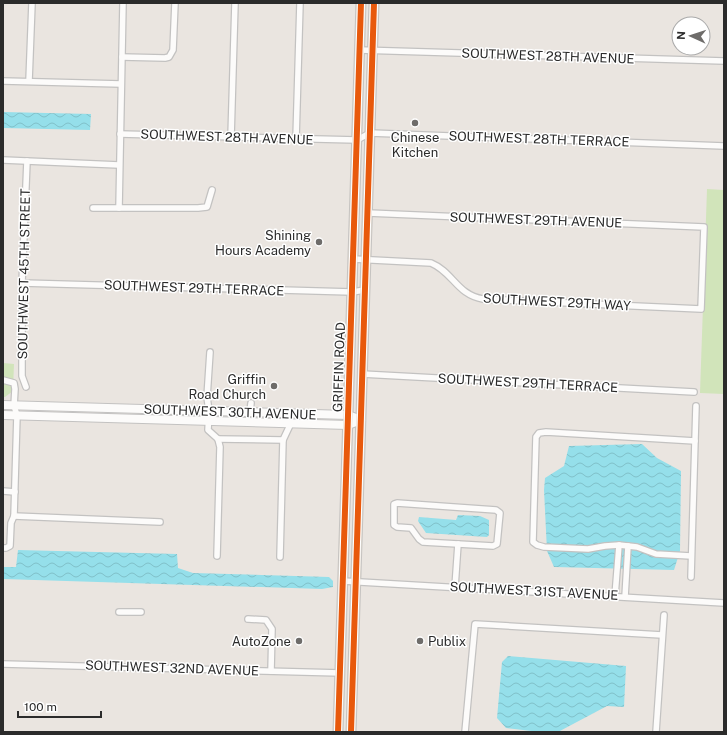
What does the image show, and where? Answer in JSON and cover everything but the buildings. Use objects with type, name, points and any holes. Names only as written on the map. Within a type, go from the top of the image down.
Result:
[{"type":"main road","name":"GRIFFIN ROAD","points":[[338,732],[361,3]]},
{"type":"main road","name":"GRIFFIN ROAD","points":[[351,732],[374,3]]},
{"type":"main road","name":"SOUTHWEST 30TH AVENUE","points":[[3,405],[348,415],[361,420]]},
{"type":"main road","name":"SOUTHWEST 30TH AVENUE","points":[[3,415],[348,425],[361,420]]},
{"type":"main road","points":[[341,673],[348,684],[352,705]]},
{"type":"street","points":[[29,82],[32,3]]},
{"type":"street","points":[[119,208],[123,3]]},
{"type":"street","points":[[122,56],[169,57],[173,50],[175,3]]},
{"type":"street","points":[[231,137],[235,3]]},
{"type":"street","points":[[296,139],[300,3]]},
{"type":"street","name":"SOUTHWEST 28TH AVENUE","points":[[359,50],[724,62]]},
{"type":"street","points":[[3,81],[121,84]]},
{"type":"street","points":[[357,140],[370,133]]},
{"type":"street","name":"SOUTHWEST 28TH TERRACE","points":[[370,133],[724,146]]},
{"type":"street","name":"SOUTHWEST 28TH AVENUE","points":[[120,134],[357,140]]},
{"type":"street","points":[[3,160],[119,165]]},
{"type":"street","name":"SOUTHWEST 45TH STREET","points":[[26,387],[22,376],[22,283],[27,161]]},
{"type":"street","points":[[93,208],[203,208],[207,207],[212,190]]},
{"type":"street","name":"SOUTHWEST 29TH AVENUE","points":[[368,213],[704,227],[701,309]]},
{"type":"street","name":"SOUTHWEST 29TH WAY","points":[[353,259],[431,263],[441,268],[463,291],[476,298],[701,309]]},
{"type":"street","name":"SOUTHWEST 29TH TERRACE","points":[[22,283],[352,292],[365,290]]},
{"type":"street","points":[[210,352],[206,397],[209,411],[208,430],[218,439],[220,447],[217,556]]},
{"type":"street","name":"SOUTHWEST 29TH TERRACE","points":[[362,374],[694,392]]},
{"type":"street","points":[[3,380],[14,383],[14,406],[17,415],[14,516],[11,523],[10,546],[3,548]]},
{"type":"street","points":[[250,403],[250,412]]},
{"type":"street","points":[[691,577],[696,406]]},
{"type":"street","points":[[280,558],[283,440],[291,423]]},
{"type":"street","points":[[691,556],[656,554],[637,547],[628,546],[605,546],[588,549],[544,547],[533,542],[536,437],[539,433],[546,432],[695,441]]},
{"type":"street","points":[[218,439],[283,440]]},
{"type":"street","points":[[3,491],[15,492]]},
{"type":"street","points":[[394,504],[496,510],[500,513],[497,544],[493,546],[458,544],[422,542],[411,528],[397,527],[394,525],[394,504]]},
{"type":"street","points":[[14,516],[160,522]]},
{"type":"street","points":[[454,587],[458,544]]},
{"type":"street","points":[[615,596],[619,546]]},
{"type":"street","points":[[624,597],[628,546]]},
{"type":"street","name":"SOUTHWEST 31ST AVENUE","points":[[343,581],[724,603]]},
{"type":"street","points":[[119,612],[141,612]]},
{"type":"street","points":[[656,732],[664,615]]},
{"type":"street","points":[[248,620],[266,620],[272,629],[271,671]]},
{"type":"street","points":[[465,732],[475,624],[662,635]]},
{"type":"street","name":"SOUTHWEST 32ND AVENUE","points":[[3,664],[341,673]]},
{"type":"green space","points":[[707,189],[724,190],[724,394],[700,393]]},
{"type":"green space","points":[[3,363],[14,364],[13,391],[5,397],[3,397]]},
{"type":"water","points":[[3,112],[91,114],[90,130],[3,128]]},
{"type":"water","points":[[642,444],[657,458],[681,471],[680,551],[674,570],[554,567],[547,551],[544,490],[545,478],[564,466],[569,446]]},
{"type":"water","points":[[458,515],[480,516],[489,520],[489,535],[487,537],[426,533],[418,521],[419,517],[456,520]]},
{"type":"water","points":[[18,550],[177,554],[178,568],[193,573],[329,577],[333,581],[333,587],[322,589],[3,579],[3,567],[16,567]]},
{"type":"water","points":[[508,656],[626,666],[624,707],[607,706],[558,732],[540,732],[506,728],[497,718],[502,662]]},
{"type":"cycle path","points":[[338,732],[361,3]]},
{"type":"cycle path","points":[[351,732],[374,3]]},
{"type":"place","name":"Chinese Kitchen","points":[[415,123]]},
{"type":"place","name":"Shining Hours Academy","points":[[319,242]]},
{"type":"place","name":"Griffin Road Church","points":[[274,386]]},
{"type":"place","name":"AutoZone","points":[[299,641]]},
{"type":"place","name":"Publix","points":[[420,641]]}]
